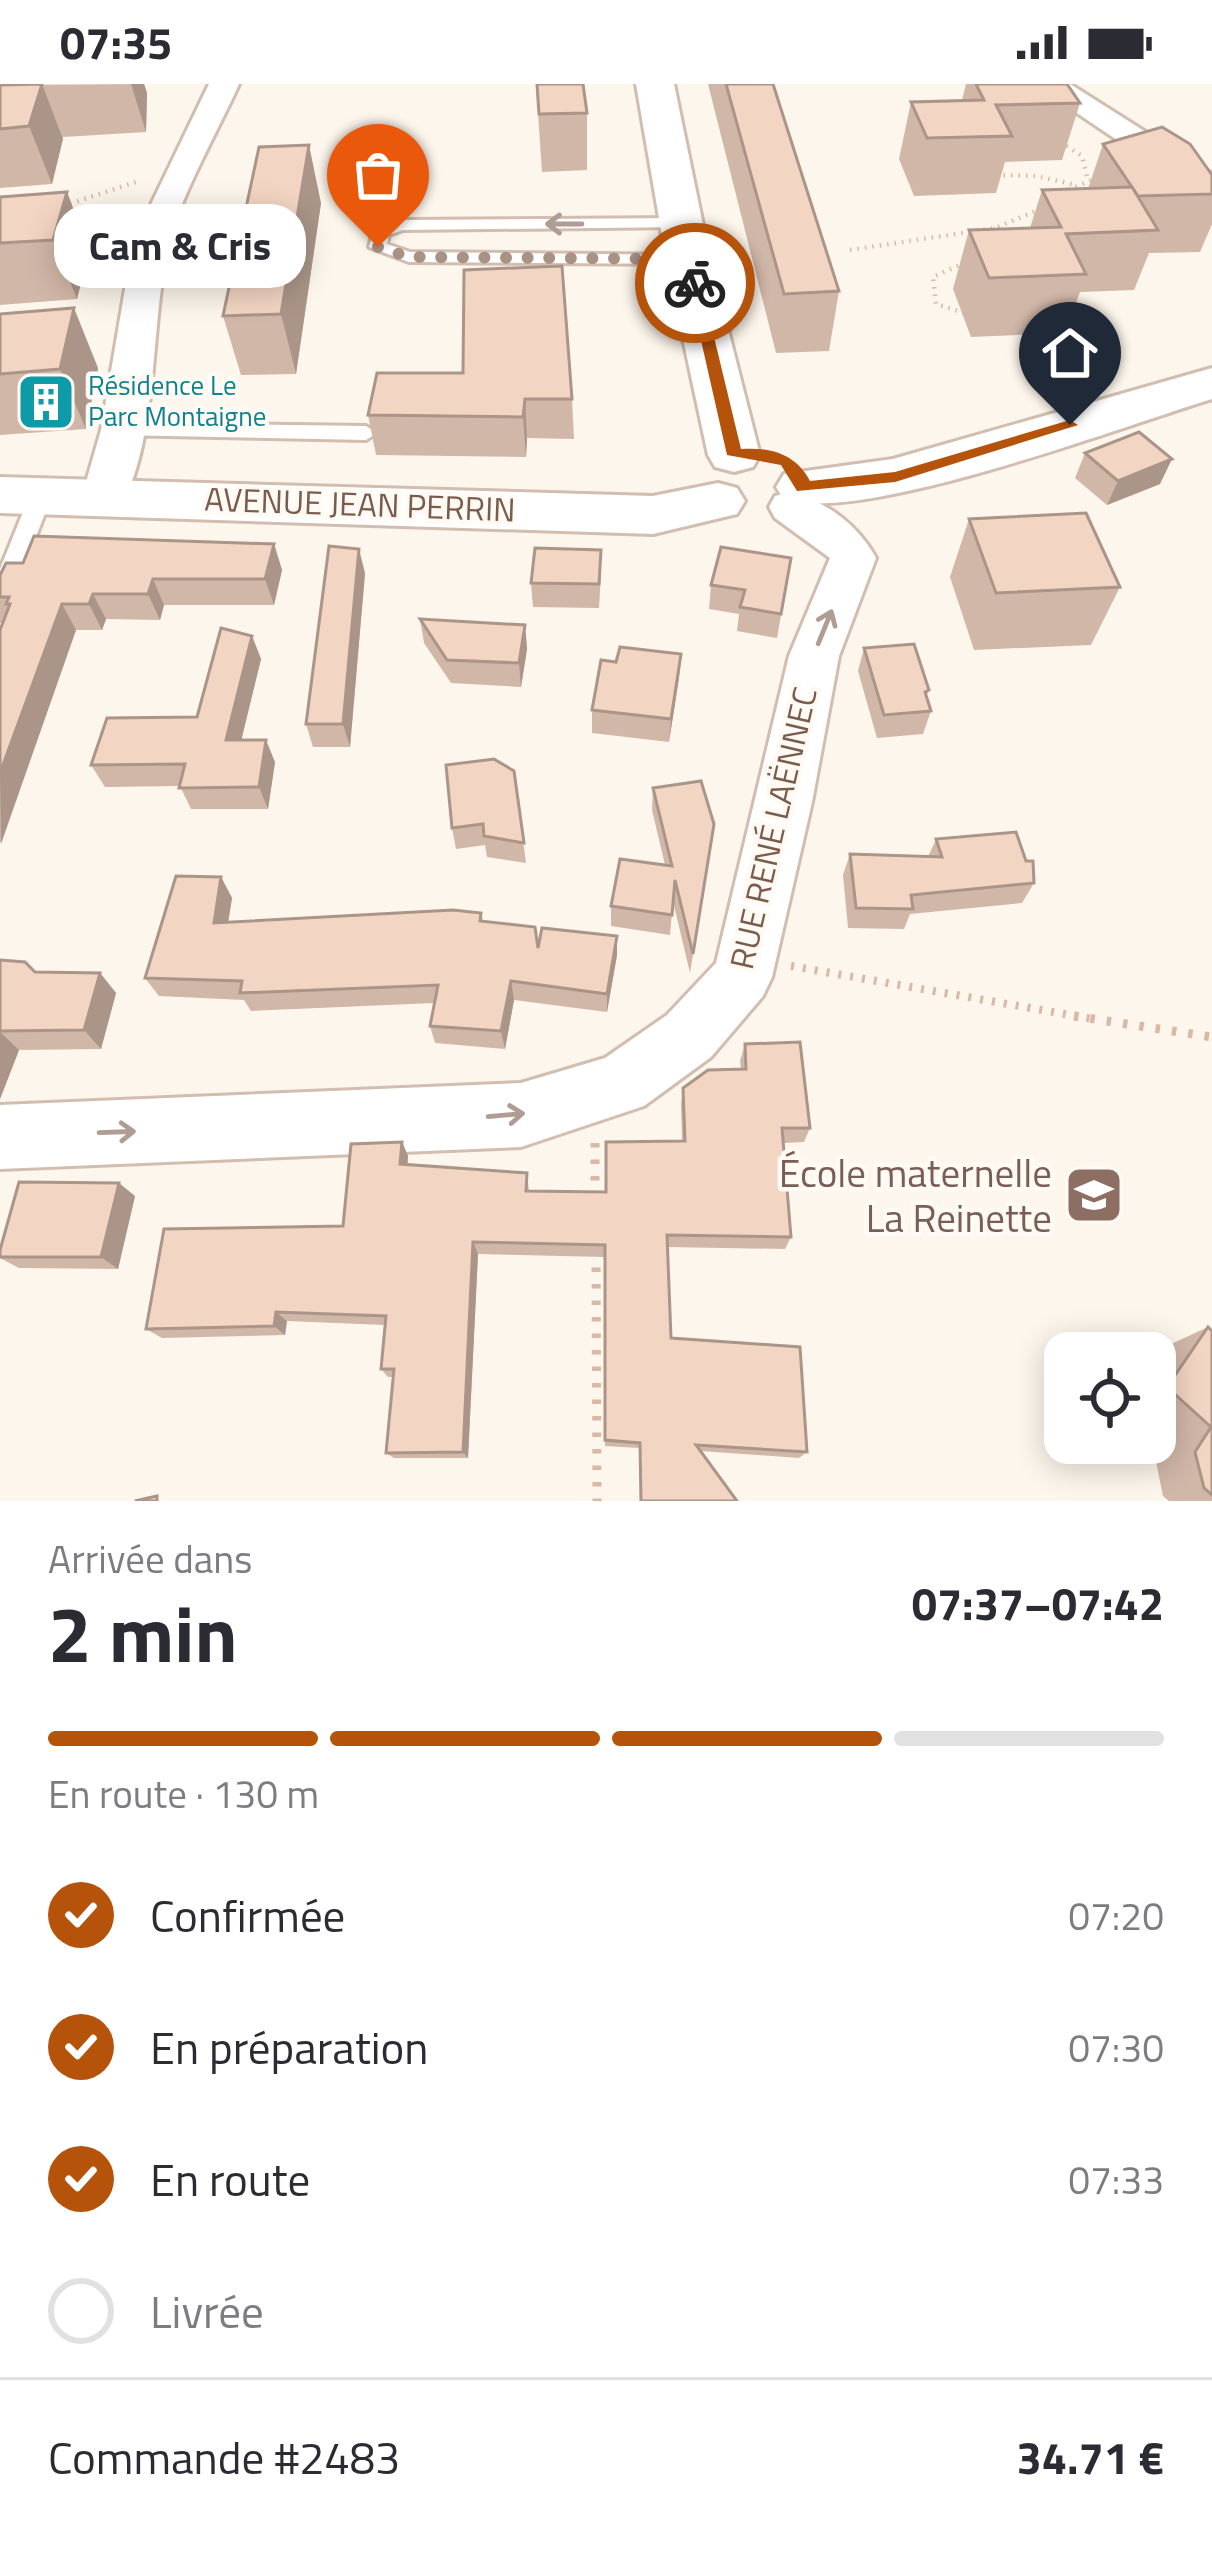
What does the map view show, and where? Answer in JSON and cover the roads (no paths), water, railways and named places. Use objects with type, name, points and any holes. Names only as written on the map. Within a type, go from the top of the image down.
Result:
[{"type":"street","points":[[104,496],[122,430],[151,242],[224,84]]},
{"type":"street","points":[[655,84],[726,478],[754,515],[797,497],[895,477],[1212,383]]},
{"type":"street","points":[[1049,84],[1210,186]]},
{"type":"street","name":"AVENUE JEAN PERRIN","points":[[21,495],[652,514],[726,478]]},
{"type":"street","name":"RUE RENÉ LAËNNEC","points":[[0,1137],[521,1115],[622,1084],[689,1036],[742,977],[814,656],[853,558],[844,541],[797,497]]},
{"type":"lane","points":[[402,225],[685,241],[409,257],[378,247],[380,232],[402,225]]},
{"type":"lane","points":[[122,430],[366,433]]},
{"type":"lane","points":[[0,598],[21,495]]},
{"type":"place","name":"Cam & Cris","points":[[378,247]]},
{"type":"place","name":"Résidence Le Parc Montaigne","points":[[46,402]]},
{"type":"place","name":"École maternelle La Reinette","points":[[1094,1195]]}]
